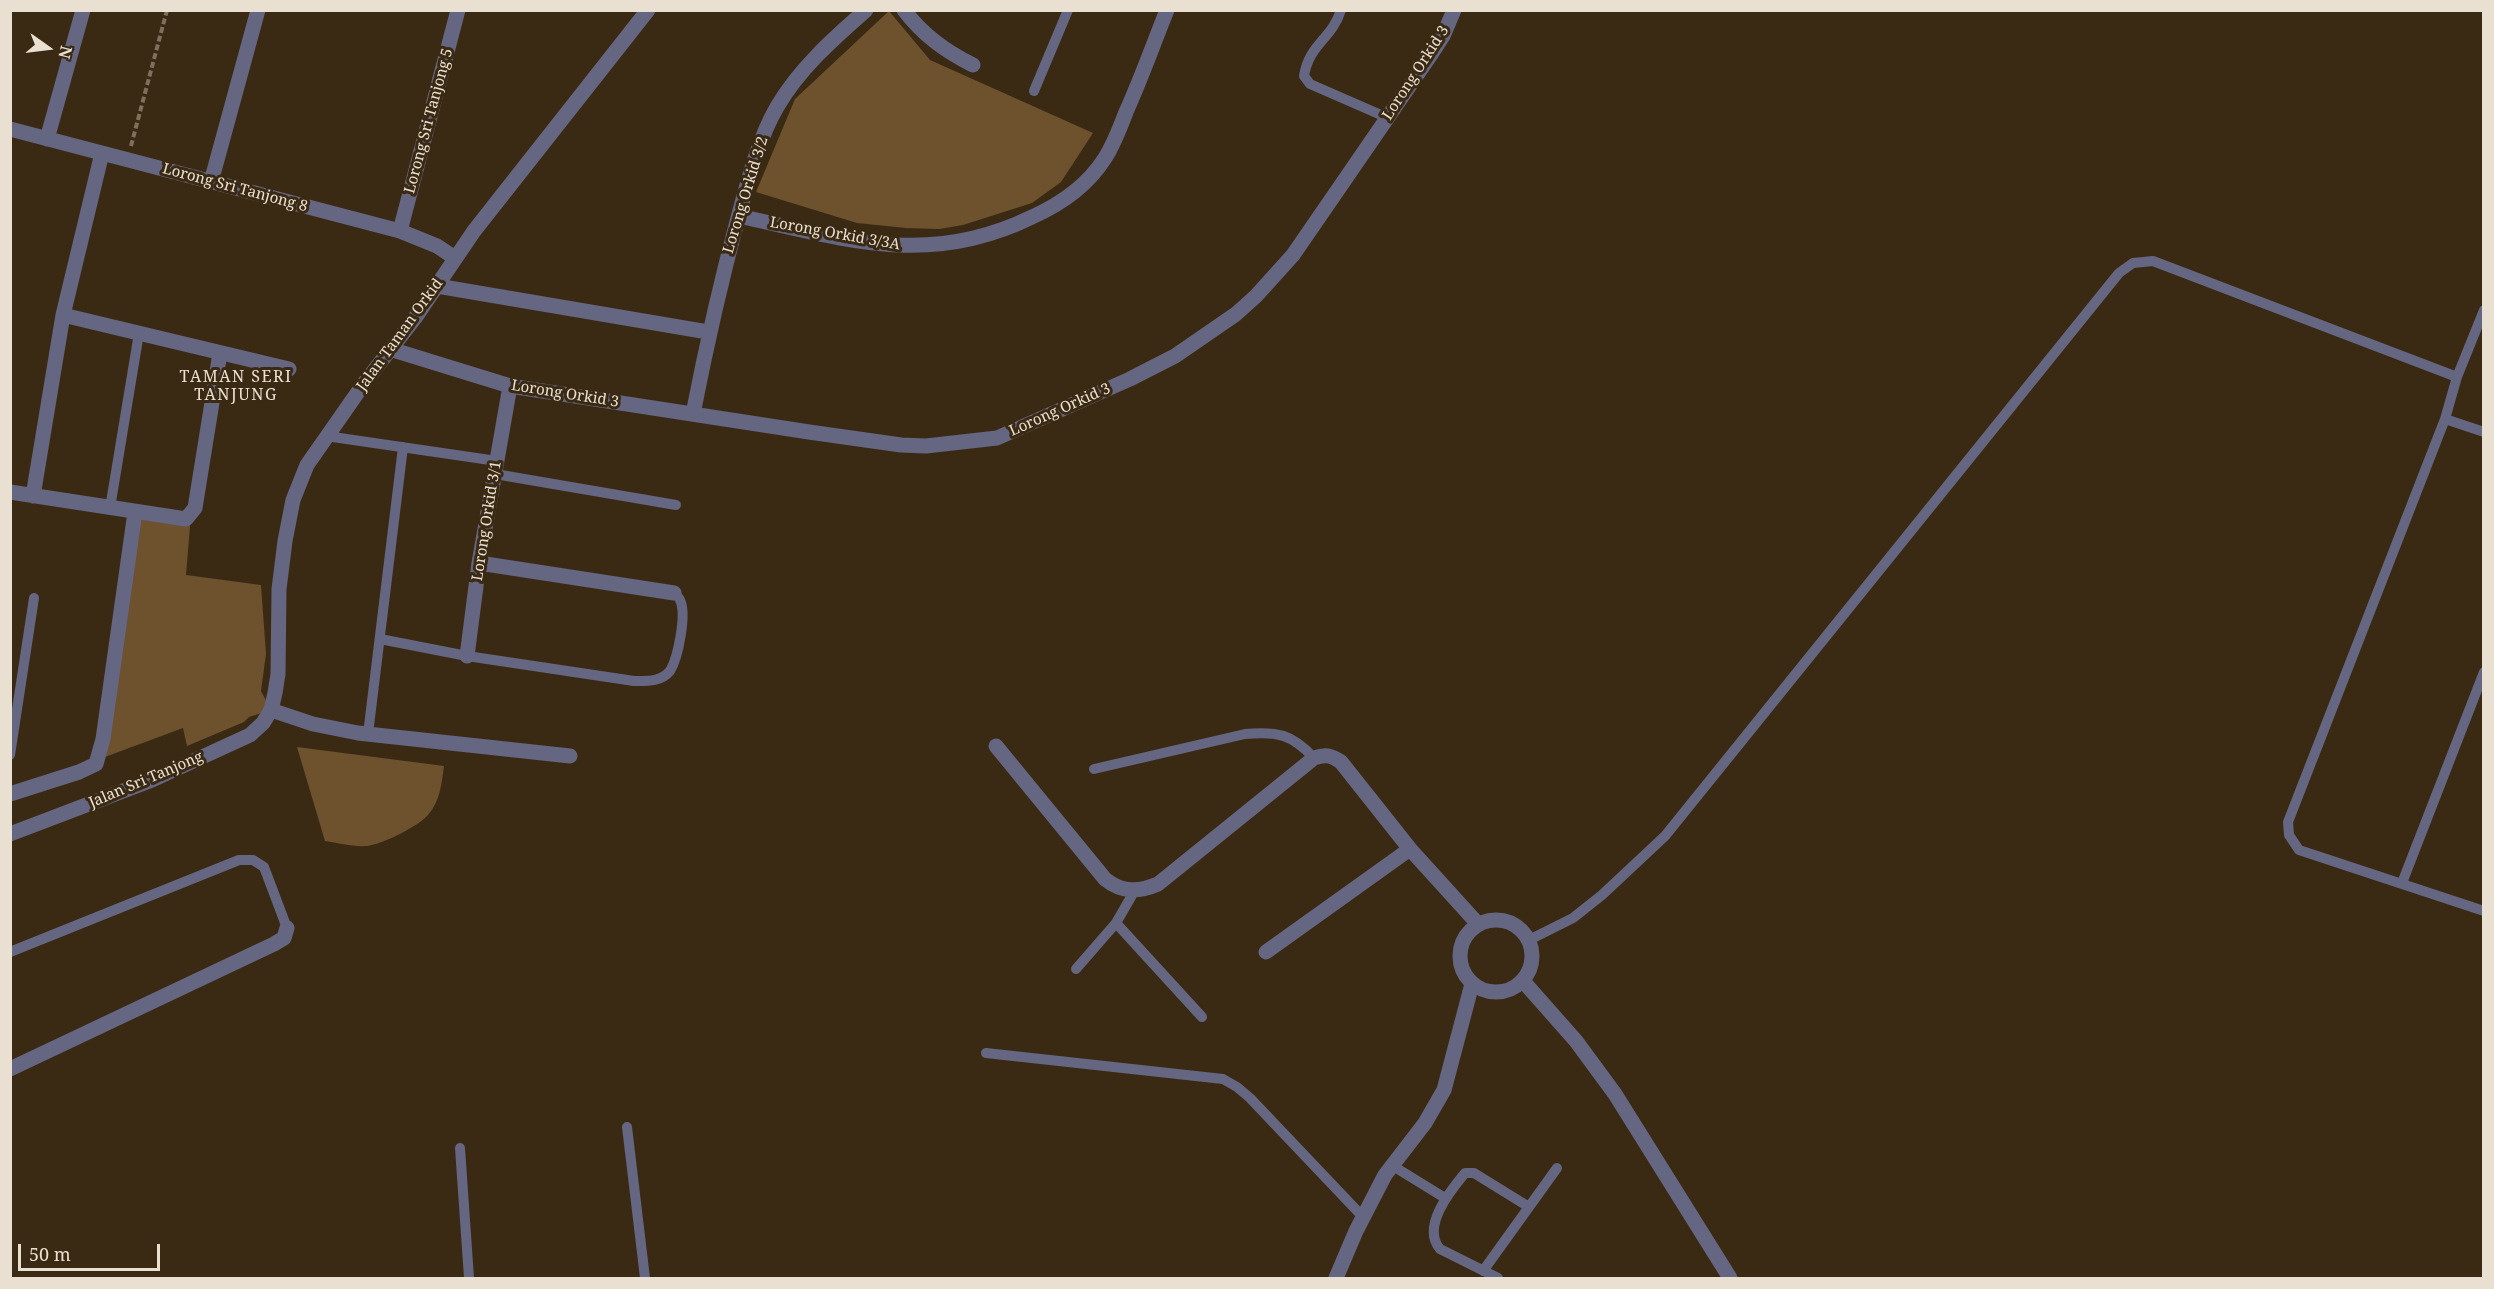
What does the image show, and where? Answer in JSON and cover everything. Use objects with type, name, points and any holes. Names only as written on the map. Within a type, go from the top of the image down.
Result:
[{"type":"street","points":[[47,139],[83,10]]},
{"type":"street","points":[[211,182],[258,10]]},
{"type":"street","name":"Jalan Taman Orkid","points":[[271,710],[278,674],[279,589],[293,500],[307,465],[455,258],[648,10]]},
{"type":"street","name":"Lorong Orkid 3/2","points":[[693,414],[708,332],[759,145],[777,106],[788,89],[818,55],[866,10]]},
{"type":"street","points":[[904,10],[928,37],[946,51],[973,65]]},
{"type":"street","name":"Lorong Orkid 3/3A","points":[[738,216],[870,243],[911,247],[969,241],[1003,231],[1054,207],[1085,183],[1106,157],[1167,10]]},
{"type":"street","name":"Lorong Orkid 3","points":[[390,350],[510,386],[910,445],[926,446],[983,440],[1013,432],[1130,380],[1175,356],[1236,314],[1277,276],[1443,36],[1454,10]]},
{"type":"street","name":"Lorong Sri Tanjong 5","points":[[400,231],[454,11]]},
{"type":"street","name":"Lorong Sri Tanjong 8","points":[[10,129],[400,231],[437,246],[455,258]]},
{"type":"street","points":[[33,496],[63,315],[102,153]]},
{"type":"street","points":[[437,286],[708,332]]},
{"type":"street","points":[[63,315],[289,369]]},
{"type":"street","points":[[10,492],[186,519],[195,508],[220,353]]},
{"type":"street","name":"Lorong Orkid 3/1","points":[[467,656],[479,563],[510,386]]},
{"type":"street","points":[[10,794],[79,772],[96,764],[103,739],[135,512]]},
{"type":"street","points":[[479,563],[674,593]]},
{"type":"street","points":[[271,710],[313,724],[368,734],[570,756]]},
{"type":"street","name":"Jalan Sri Tanjong","points":[[10,834],[152,780],[250,735],[263,723],[271,710]]},
{"type":"street","points":[[996,746],[1105,879],[1115,887],[1135,890],[1158,884],[1314,758],[1324,755],[1341,762],[1410,849],[1478,924]]},
{"type":"street","points":[[1266,952],[1410,849]]},
{"type":"street","points":[[1489,920],[1512,923],[1522,930],[1529,940],[1532,962],[1522,981],[1511,989],[1498,993],[1484,991],[1472,984],[1465,975],[1460,964],[1459,953],[1462,941],[1478,924],[1489,920]]},
{"type":"street","points":[[10,1070],[274,944],[284,938],[287,928]]},
{"type":"street","points":[[1522,981],[1576,1041],[1615,1094],[1730,1278]]},
{"type":"street","points":[[1336,1278],[1363,1217],[1393,1166],[1425,1123],[1444,1090],[1472,984]]},
{"type":"lane","points":[[1034,91],[1068,10]]},
{"type":"lane","points":[[1341,10],[1329,34],[1314,47],[1306,63],[1304,76],[1310,84],[1388,118]]},
{"type":"lane","points":[[1529,940],[1573,918],[1665,836],[2012,404],[2119,273],[2133,263],[2153,261],[2457,377]]},
{"type":"lane","points":[[2484,310],[2478,338],[2457,377],[2445,419],[2288,822],[2289,835],[2299,850],[2484,911]]},
{"type":"lane","points":[[110,508],[139,333]]},
{"type":"lane","points":[[2445,419],[2484,432]]},
{"type":"lane","points":[[326,436],[403,447],[676,505]]},
{"type":"lane","points":[[368,734],[403,447]]},
{"type":"lane","points":[[380,639],[467,656],[634,681],[654,681],[669,672],[681,634],[682,608],[680,600],[674,593]]},
{"type":"lane","points":[[10,755],[34,598]]},
{"type":"lane","points":[[2402,883],[2484,672]]},
{"type":"lane","points":[[1094,769],[1245,734],[1270,732],[1300,742],[1314,758]]},
{"type":"lane","points":[[10,952],[239,860],[253,860],[264,867],[287,928]]},
{"type":"lane","points":[[1076,969],[1116,923],[1135,890]]},
{"type":"lane","points":[[1116,923],[1202,1017]]},
{"type":"lane","points":[[986,1053],[1223,1079],[1250,1098],[1363,1217]]},
{"type":"lane","points":[[627,1127],[645,1278]]},
{"type":"lane","points":[[460,1148],[470,1278]]},
{"type":"lane","points":[[1393,1166],[1445,1198]]},
{"type":"lane","points":[[1482,1271],[1557,1168]]},
{"type":"lane","points":[[1497,1278],[1440,1249],[1434,1242],[1433,1231],[1445,1198],[1465,1173],[1474,1173],[1529,1207]]},
{"type":"path","points":[[127,160],[167,10]]},
{"type":"shaded area","points":[[889,11],[930,60],[1093,133],[1061,182],[1032,203],[963,225],[939,229],[857,223],[756,192],[795,99]]},
{"type":"shaded area","points":[[138,519],[190,526],[186,575],[261,585],[266,654],[261,691],[271,710],[249,717],[244,722],[187,746],[183,728],[105,757]]},
{"type":"shaded area","points":[[297,747],[444,766],[438,798],[432,810],[423,820],[382,842],[362,846],[325,841]]},
{"type":"district","name":"TAMAN SERI TANJUNG","points":[[236,386]]}]
